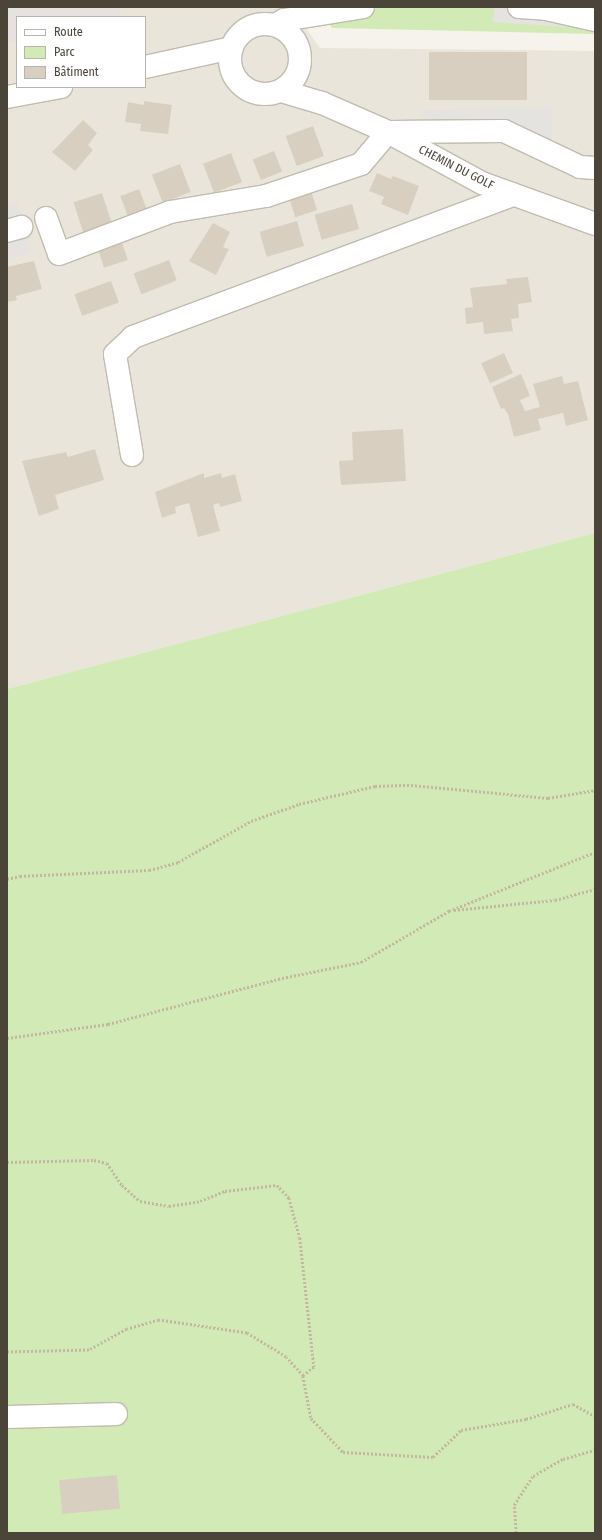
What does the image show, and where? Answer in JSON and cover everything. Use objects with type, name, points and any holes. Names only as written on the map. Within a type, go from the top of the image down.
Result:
[{"type":"street","points":[[237,81],[231,70],[232,48],[245,30],[256,25],[275,25],[284,20],[311,14],[364,7]]},
{"type":"street","points":[[519,7],[546,9],[595,20]]},
{"type":"street","points":[[297,43],[311,14]]},
{"type":"street","points":[[193,55],[257,94],[269,95],[281,91],[292,83],[299,71],[300,52],[297,43],[291,35],[275,25]]},
{"type":"street","points":[[146,68],[193,55],[232,48]]},
{"type":"street","name":"CHEMIN DU GOLF","points":[[299,71],[322,102]]},
{"type":"street","points":[[7,97],[56,88]]},
{"type":"street","name":"CHEMIN DU GOLF","points":[[281,91],[322,102],[388,132],[482,183],[513,196],[595,224]]},
{"type":"street","points":[[46,218],[59,254],[170,212],[266,196],[361,164],[388,132],[504,131],[580,167],[595,168]]},
{"type":"street","points":[[132,455],[115,354],[133,337],[513,196]]},
{"type":"street","points":[[7,1417],[116,1414]]},
{"type":"path","points":[[7,879],[20,876],[149,870],[178,862],[251,821],[299,804],[375,786],[411,785],[548,798],[595,790]]},
{"type":"path","points":[[7,1038],[108,1024],[282,978],[361,962],[449,910],[595,852]]},
{"type":"path","points":[[449,910],[555,900],[595,889]]},
{"type":"path","points":[[7,1162],[94,1160],[107,1163],[122,1184],[140,1201],[169,1206],[200,1200],[225,1191],[277,1185],[289,1198],[300,1238],[314,1367],[303,1376]]},
{"type":"path","points":[[7,1352],[89,1350],[127,1329],[159,1320],[247,1333],[286,1357],[303,1376],[311,1418],[343,1452],[433,1457],[461,1430],[526,1419],[574,1404],[595,1416]]},
{"type":"path","points":[[516,1533],[514,1505],[533,1476],[563,1459],[595,1450]]},
{"type":"shaded area","points":[[7,7],[291,7],[320,48],[595,51],[595,533],[7,689]]},
{"type":"shaded area","points":[[7,7],[119,7],[120,16],[16,16],[16,41],[7,43]]},
{"type":"shaded area","points":[[495,7],[595,7],[595,29],[492,22]]},
{"type":"shaded area","points":[[552,107],[552,143],[423,125],[424,110]]},
{"type":"shaded area","points":[[18,200],[30,253],[7,260],[7,203]]},
{"type":"green space","points":[[322,7],[595,7],[595,34],[332,28]]},
{"type":"green space","points":[[595,533],[595,1533],[7,1533],[7,689]]},
{"type":"building","points":[[429,52],[527,52],[527,100],[429,100]]},
{"type":"building","points":[[144,101],[172,105],[168,134],[140,131],[141,124],[125,122],[128,102],[144,105]]},
{"type":"building","points":[[83,120],[97,133],[88,145],[93,150],[75,171],[52,152]]},
{"type":"building","points":[[313,126],[324,156],[297,166],[286,136]]},
{"type":"building","points":[[274,151],[282,171],[261,180],[253,160]]},
{"type":"building","points":[[231,153],[242,182],[214,193],[203,164]]},
{"type":"building","points":[[180,164],[191,192],[163,203],[152,175]]},
{"type":"building","points":[[377,173],[391,179],[393,176],[419,186],[408,215],[381,204],[384,197],[369,191]]},
{"type":"building","points":[[139,189],[147,210],[128,217],[120,196]]},
{"type":"building","points":[[311,191],[317,210],[295,217],[289,198]]},
{"type":"building","points":[[102,193],[112,223],[83,233],[73,202]]},
{"type":"building","points":[[352,204],[359,229],[322,240],[315,215]]},
{"type":"building","points":[[297,221],[304,246],[267,257],[260,232]]},
{"type":"building","points":[[213,223],[230,232],[223,247],[229,249],[216,275],[189,261]]},
{"type":"building","points":[[121,239],[128,260],[104,268],[97,247]]},
{"type":"building","points":[[169,260],[177,281],[141,294],[134,274]]},
{"type":"building","points":[[34,261],[42,289],[16,296],[17,300],[7,302],[7,267]]},
{"type":"building","points":[[528,277],[532,302],[518,304],[519,318],[511,319],[513,331],[484,334],[483,322],[466,324],[465,308],[473,307],[470,288],[507,284],[506,279]]},
{"type":"building","points":[[111,281],[119,303],[82,316],[74,294]]},
{"type":"building","points":[[504,353],[513,373],[490,383],[481,363]]},
{"type":"building","points":[[521,374],[530,396],[520,400],[525,411],[540,407],[533,384],[562,376],[564,384],[578,381],[588,420],[566,426],[563,413],[538,419],[541,430],[514,437],[508,414],[504,408],[501,409],[492,387]]},
{"type":"building","points":[[403,429],[406,481],[341,485],[339,461],[353,460],[352,432]]},
{"type":"building","points":[[95,449],[104,480],[55,495],[59,509],[39,516],[22,461],[66,452],[68,457]]},
{"type":"building","points":[[204,473],[204,478],[221,473],[222,478],[235,474],[242,501],[220,507],[219,503],[213,505],[220,531],[198,537],[189,503],[175,507],[176,513],[162,518],[155,492]]},
{"type":"building","points":[[117,1475],[120,1509],[62,1514],[59,1480]]}]
